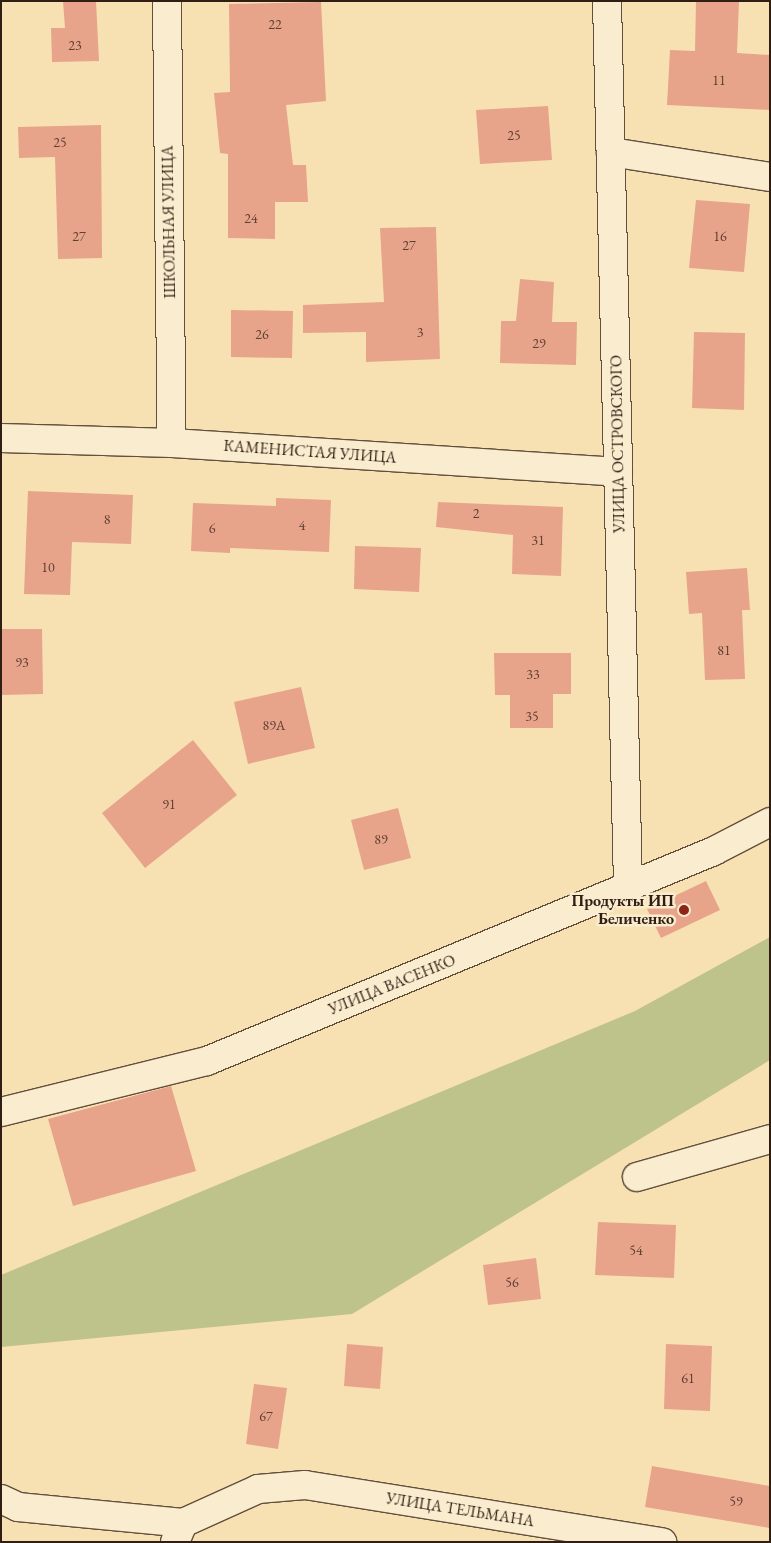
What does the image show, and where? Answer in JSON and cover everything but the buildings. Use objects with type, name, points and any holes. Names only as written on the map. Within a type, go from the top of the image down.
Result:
[{"type":"street","name":"ШКОЛЬНАЯ УЛИЦА","points":[[167,1],[172,443]]},
{"type":"street","name":"УЛИЦА ОСТРОВСКОГО","points":[[607,1],[628,887]]},
{"type":"street","points":[[610,152],[770,177]]},
{"type":"street","name":"КАМЕНИСТАЯ УЛИЦА","points":[[1,438],[172,443],[618,472]]},
{"type":"street","name":"УЛИЦА ВАСЕНКО","points":[[1,1112],[207,1061],[714,851],[770,822]]},
{"type":"street","points":[[637,1177],[770,1139]]},
{"type":"street","name":"УЛИЦА ТЕЛЬМАНА","points":[[179,1533],[258,1489],[305,1485],[662,1542]]},
{"type":"street","points":[[1,1499],[18,1507],[179,1533]]},
{"type":"green space","points":[[770,937],[770,1060],[352,1314],[1,1347],[1,1275],[635,1011]]},
{"type":"place","name":"Продукты ИП Беличенко","points":[[684,910]]}]
